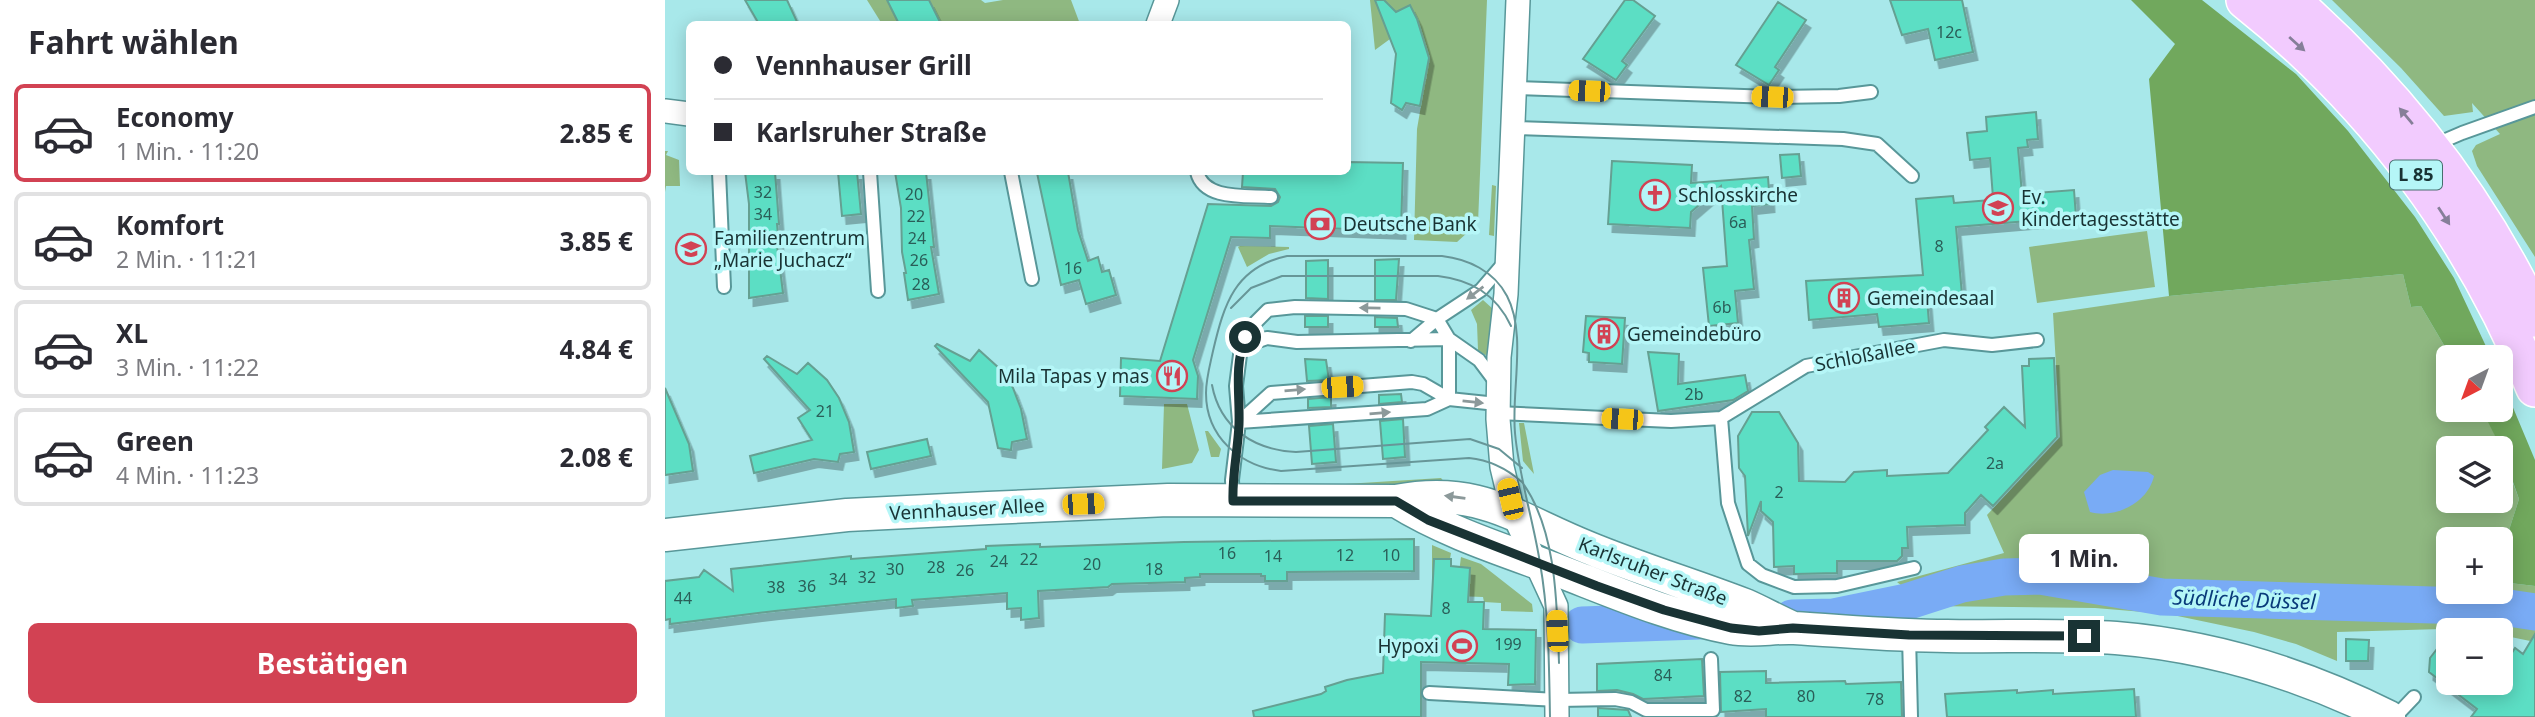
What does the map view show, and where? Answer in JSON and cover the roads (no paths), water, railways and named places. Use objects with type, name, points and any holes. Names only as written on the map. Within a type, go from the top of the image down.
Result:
[{"type":"main road","name":"L 85","points":[[2245,0],[2329,74],[2364,111],[2421,182],[2473,261],[2496,303],[2535,388]]},
{"type":"main road","name":"L 85","points":[[2291,0],[2344,48],[2389,95],[2432,147],[2483,222],[2516,277],[2535,318]]},
{"type":"main road","name":"Vennhauser Allee","points":[[665,535],[846,515],[1142,501],[1396,501],[1423,496],[1447,496],[1471,500],[1513,513]]},
{"type":"main road","points":[[1396,501],[1428,520],[1550,581],[1565,563],[1588,548]]},
{"type":"main road","name":"Karlsruher Straße","points":[[1513,513],[1705,600]]},
{"type":"main road","name":"Karlsruher Straße","points":[[1550,581],[1597,586],[1632,598],[1705,600],[1746,606],[1793,628],[1909,635],[2084,636],[2190,648],[2288,673],[2339,692],[2389,717]]},
{"type":"street","points":[[1159,21],[1167,0]]},
{"type":"street","points":[[1518,0],[1498,401],[1502,467],[1513,513],[1550,581],[1558,708]]},
{"type":"street","points":[[665,111],[686,114]]},
{"type":"lane","points":[[1514,88],[1772,97],[1839,96],[1871,92]]},
{"type":"lane","points":[[2432,147],[2462,133],[2535,107]]},
{"type":"lane","points":[[1513,128],[1843,139],[1877,144],[1912,176]]},
{"type":"lane","points":[[719,175],[724,287]]},
{"type":"lane","points":[[870,175],[878,291]]},
{"type":"lane","points":[[1012,175],[1032,279]]},
{"type":"lane","points":[[1198,175],[1206,188],[1222,194],[1271,197]]},
{"type":"lane","points":[[1411,341],[1437,319],[1481,290],[1507,259]]},
{"type":"lane","points":[[1233,501],[1232,480],[1239,422],[1236,386],[1241,347],[1251,327],[1268,310],[1406,309],[1437,319],[1449,340],[1479,360],[1498,401]]},
{"type":"lane","points":[[1241,347],[1267,338],[1297,342],[1449,340]]},
{"type":"lane","points":[[1449,340],[1449,399]]},
{"type":"lane","name":"Schloßallee","points":[[1449,399],[1498,401],[1671,421],[1721,418],[1806,366],[1944,340],[1992,345],[2037,340]]},
{"type":"lane","points":[[1239,422],[1271,393],[1277,392],[1412,382],[1423,384],[1449,399]]},
{"type":"lane","points":[[1239,422],[1427,409],[1449,399]]},
{"type":"lane","points":[[1721,418],[1728,502],[1748,564],[1762,575],[1794,587],[1836,586],[1914,568]]},
{"type":"lane","points":[[1909,635],[1911,717]]},
{"type":"lane","points":[[1429,693],[1558,708],[1615,699],[1631,702],[1646,710],[1713,710],[1711,659]]},
{"type":"lane","points":[[2395,717],[2414,697]]},
{"type":"water","points":[[2113,470],[2148,472],[2154,476],[2145,494],[2129,507],[2110,513],[2090,512],[2084,492],[2100,475]]},
{"type":"waterway","name":"Südliche Düssel","points":[[1792,618],[1833,617],[1906,602],[1962,584],[2004,577],[2040,576],[2162,597],[2502,607],[2535,612]]},
{"type":"waterway","name":"Südliche Düssel","points":[[1582,625],[1699,621]]},
{"type":"tram line","points":[[1550,717],[1543,582],[1526,498],[1523,482],[1520,466],[1515,433],[1516,328],[1513,311],[1502,287],[1488,273],[1471,263],[1442,256],[1287,256],[1269,261],[1255,269],[1244,278],[1228,303],[1209,367],[1206,388],[1208,409],[1219,436],[1239,456],[1252,463],[1281,471],[1469,458],[1491,463],[1510,473],[1522,482],[1534,501],[1549,545],[1556,593],[1559,663]]},
{"type":"tram line","points":[[1231,308],[1251,288],[1282,276],[1438,276],[1461,281],[1481,290],[1498,305],[1511,326]]},
{"type":"tram line","points":[[1212,385],[1216,400],[1231,425],[1241,434],[1266,447],[1296,452],[1470,439],[1499,449],[1522,468]]},
{"type":"place","name":"Schlosskirche","points":[[1655,195]]},
{"type":"place","name":"Ev. Kindertagesstätte","points":[[1998,208]]},
{"type":"place","name":"Deutsche Bank","points":[[1320,224]]},
{"type":"place","name":"Familienzentrum „Marie Juchacz“","points":[[691,249]]},
{"type":"place","name":"Gemeindesaal","points":[[1844,298]]},
{"type":"place","name":"Gemeindebüro","points":[[1604,334]]},
{"type":"place","name":"Mila Tapas y mas","points":[[1172,376]]},
{"type":"place","name":"Hypoxi","points":[[1462,646]]}]
